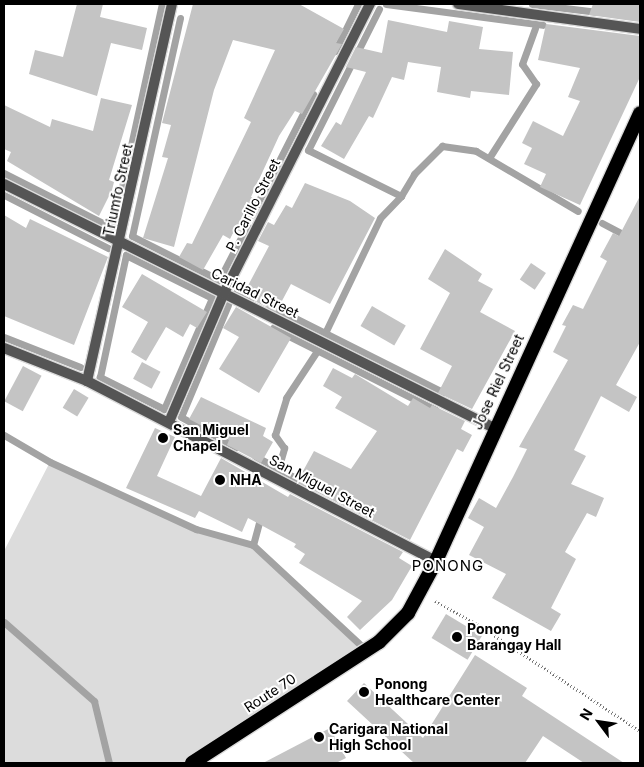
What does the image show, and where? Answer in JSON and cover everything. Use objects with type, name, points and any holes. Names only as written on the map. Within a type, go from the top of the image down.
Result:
[{"type":"highway","name":"Jose Riel Street","points":[[366,650],[408,612],[436,561],[494,428],[640,113]]},
{"type":"highway","name":"Route 70","points":[[192,763],[366,650]]},
{"type":"street","name":"Triumfo Street","points":[[87,381],[121,242],[172,4]]},
{"type":"street","name":"P. Carillo Street","points":[[169,422],[224,293],[370,4]]},
{"type":"street","points":[[458,4],[640,29]]},
{"type":"street","name":"Caridad Street","points":[[4,184],[494,428]]},
{"type":"street","name":"San Miguel Street","points":[[4,348],[87,381],[436,561]]},
{"type":"path","points":[[420,592],[477,624],[640,731]]},
{"type":"shaded area","points":[[50,462],[196,529],[253,545],[366,650],[192,763],[4,763],[4,551]]},
{"type":"building","points":[[77,4],[103,4],[100,17],[147,28],[142,50],[111,43],[97,96],[29,74],[35,50],[63,57]]},
{"type":"building","points":[[193,4],[299,4],[344,29],[336,43],[342,44],[302,114],[295,111],[279,136],[251,197],[258,201],[246,234],[235,229],[230,239],[223,235],[203,270],[179,257],[187,243],[192,244],[251,122],[244,118],[275,50],[233,40],[214,90],[174,247],[143,238],[168,158],[162,157],[171,125],[162,123]]},
{"type":"building","points":[[593,4],[640,4],[640,22],[589,15]]},
{"type":"building","points":[[388,20],[447,32],[449,21],[483,27],[479,49],[513,52],[509,95],[471,91],[470,98],[437,92],[441,67],[408,62],[404,80],[392,77],[373,118],[369,116],[344,159],[321,146],[336,122],[341,125],[366,72],[346,67],[356,47],[382,53]]},
{"type":"building","points":[[546,24],[640,36],[640,77],[580,205],[540,187],[546,174],[524,164],[532,148],[522,143],[533,121],[563,136],[580,101],[568,97],[580,68],[538,60]]},
{"type":"building","points":[[101,98],[132,105],[109,180],[114,182],[112,190],[99,216],[7,161],[11,152],[4,149],[4,105],[50,127],[52,119],[93,131]]},
{"type":"building","points":[[305,183],[350,201],[375,218],[330,304],[291,284],[276,312],[243,295],[269,246],[258,241],[268,222],[274,225],[286,205],[292,208]]},
{"type":"building","points":[[640,196],[640,342],[616,385],[637,397],[629,412],[601,396],[574,450],[586,456],[571,484],[604,498],[596,517],[587,513],[565,552],[576,559],[551,608],[561,614],[551,631],[492,598],[506,574],[469,555],[484,527],[468,518],[479,498],[496,508],[513,477],[527,449],[519,447],[568,360],[553,352],[566,326],[562,325],[573,305],[583,309],[607,261],[600,257],[613,233],[619,236]]},
{"type":"building","points":[[4,215],[26,228],[30,219],[108,257],[74,345],[4,316]]},
{"type":"building","points":[[445,249],[482,274],[478,281],[493,289],[480,312],[515,331],[472,409],[438,393],[452,366],[420,349],[450,293],[428,279]]},
{"type":"building","points":[[531,263],[546,273],[535,290],[520,280]]},
{"type":"building","points":[[142,274],[207,312],[197,328],[190,324],[183,337],[166,327],[146,361],[131,352],[148,322],[122,307]]},
{"type":"building","points":[[372,306],[406,326],[394,345],[360,326]]},
{"type":"building","points":[[236,307],[291,338],[259,393],[219,369],[239,337],[223,328]]},
{"type":"building","points":[[142,362],[161,372],[152,389],[133,379]]},
{"type":"building","points":[[23,366],[42,376],[23,411],[4,401]]},
{"type":"building","points":[[333,368],[352,378],[355,374],[408,406],[413,398],[430,408],[432,405],[465,421],[461,429],[472,435],[463,452],[457,449],[410,540],[297,482],[314,451],[351,469],[377,431],[335,408],[342,397],[323,386]]},
{"type":"building","points":[[74,389],[89,398],[77,417],[63,408]]},
{"type":"building","points":[[201,397],[266,428],[263,436],[273,442],[261,463],[227,445],[229,440],[189,419]]},
{"type":"building","points":[[155,428],[175,437],[157,476],[201,496],[221,458],[288,497],[290,494],[403,552],[399,558],[412,566],[392,600],[360,630],[347,617],[362,601],[299,563],[305,554],[294,547],[296,544],[248,518],[242,532],[199,511],[195,518],[126,488]]},
{"type":"building","name":"Ponong Barangay Hall","points":[[446,614],[482,636],[468,660],[432,638]]},
{"type":"building","points":[[475,655],[527,688],[522,696],[624,763],[584,763],[543,736],[525,763],[414,763],[347,701],[364,683],[423,738]]},
{"type":"building","points":[[330,728],[346,758],[336,763],[263,763]]},
{"type":"waterway","points":[[4,173],[113,228],[162,4]]},
{"type":"waterway","points":[[335,51],[358,4]]},
{"type":"waterway","points":[[386,4],[543,25]]},
{"type":"waterway","points":[[532,4],[598,12]]},
{"type":"waterway","points":[[379,9],[308,150],[401,196]]},
{"type":"waterway","points":[[180,18],[132,236],[219,280],[247,226]]},
{"type":"waterway","points":[[489,158],[536,84],[522,64],[535,28]]},
{"type":"waterway","points":[[251,216],[313,94]]},
{"type":"waterway","points":[[325,333],[380,218],[401,196],[414,174],[442,146],[476,151],[578,211]]},
{"type":"waterway","points":[[4,195],[108,248]]},
{"type":"waterway","points":[[602,223],[640,243]]},
{"type":"waterway","points":[[126,255],[212,298],[164,409],[100,377],[126,255]]},
{"type":"waterway","points":[[237,290],[253,297]]},
{"type":"waterway","points":[[228,305],[181,417],[236,447]]},
{"type":"waterway","points":[[269,305],[443,392]]},
{"type":"waterway","points":[[273,328],[436,410]]},
{"type":"waterway","points":[[4,337],[80,367]]},
{"type":"waterway","points":[[279,466],[284,448],[275,435],[286,398],[317,351]]},
{"type":"waterway","points":[[4,435],[50,462],[196,529],[253,545],[366,650]]},
{"type":"waterway","points":[[255,456],[305,483]]},
{"type":"waterway","points":[[253,545],[261,515]]},
{"type":"waterway","points":[[4,622],[94,701],[109,763]]},
{"type":"place","name":"San Miguel Chapel","points":[[163,438]]},
{"type":"place","name":"NHA","points":[[220,480]]},
{"type":"place","name":"Ponong Barangay Hall","points":[[457,637]]},
{"type":"place","name":"Ponong Healthcare Center","points":[[364,692]]},
{"type":"place","name":"Carigara National High School","points":[[319,737]]},
{"type":"district","name":"PONONG","points":[[448,566]]}]
